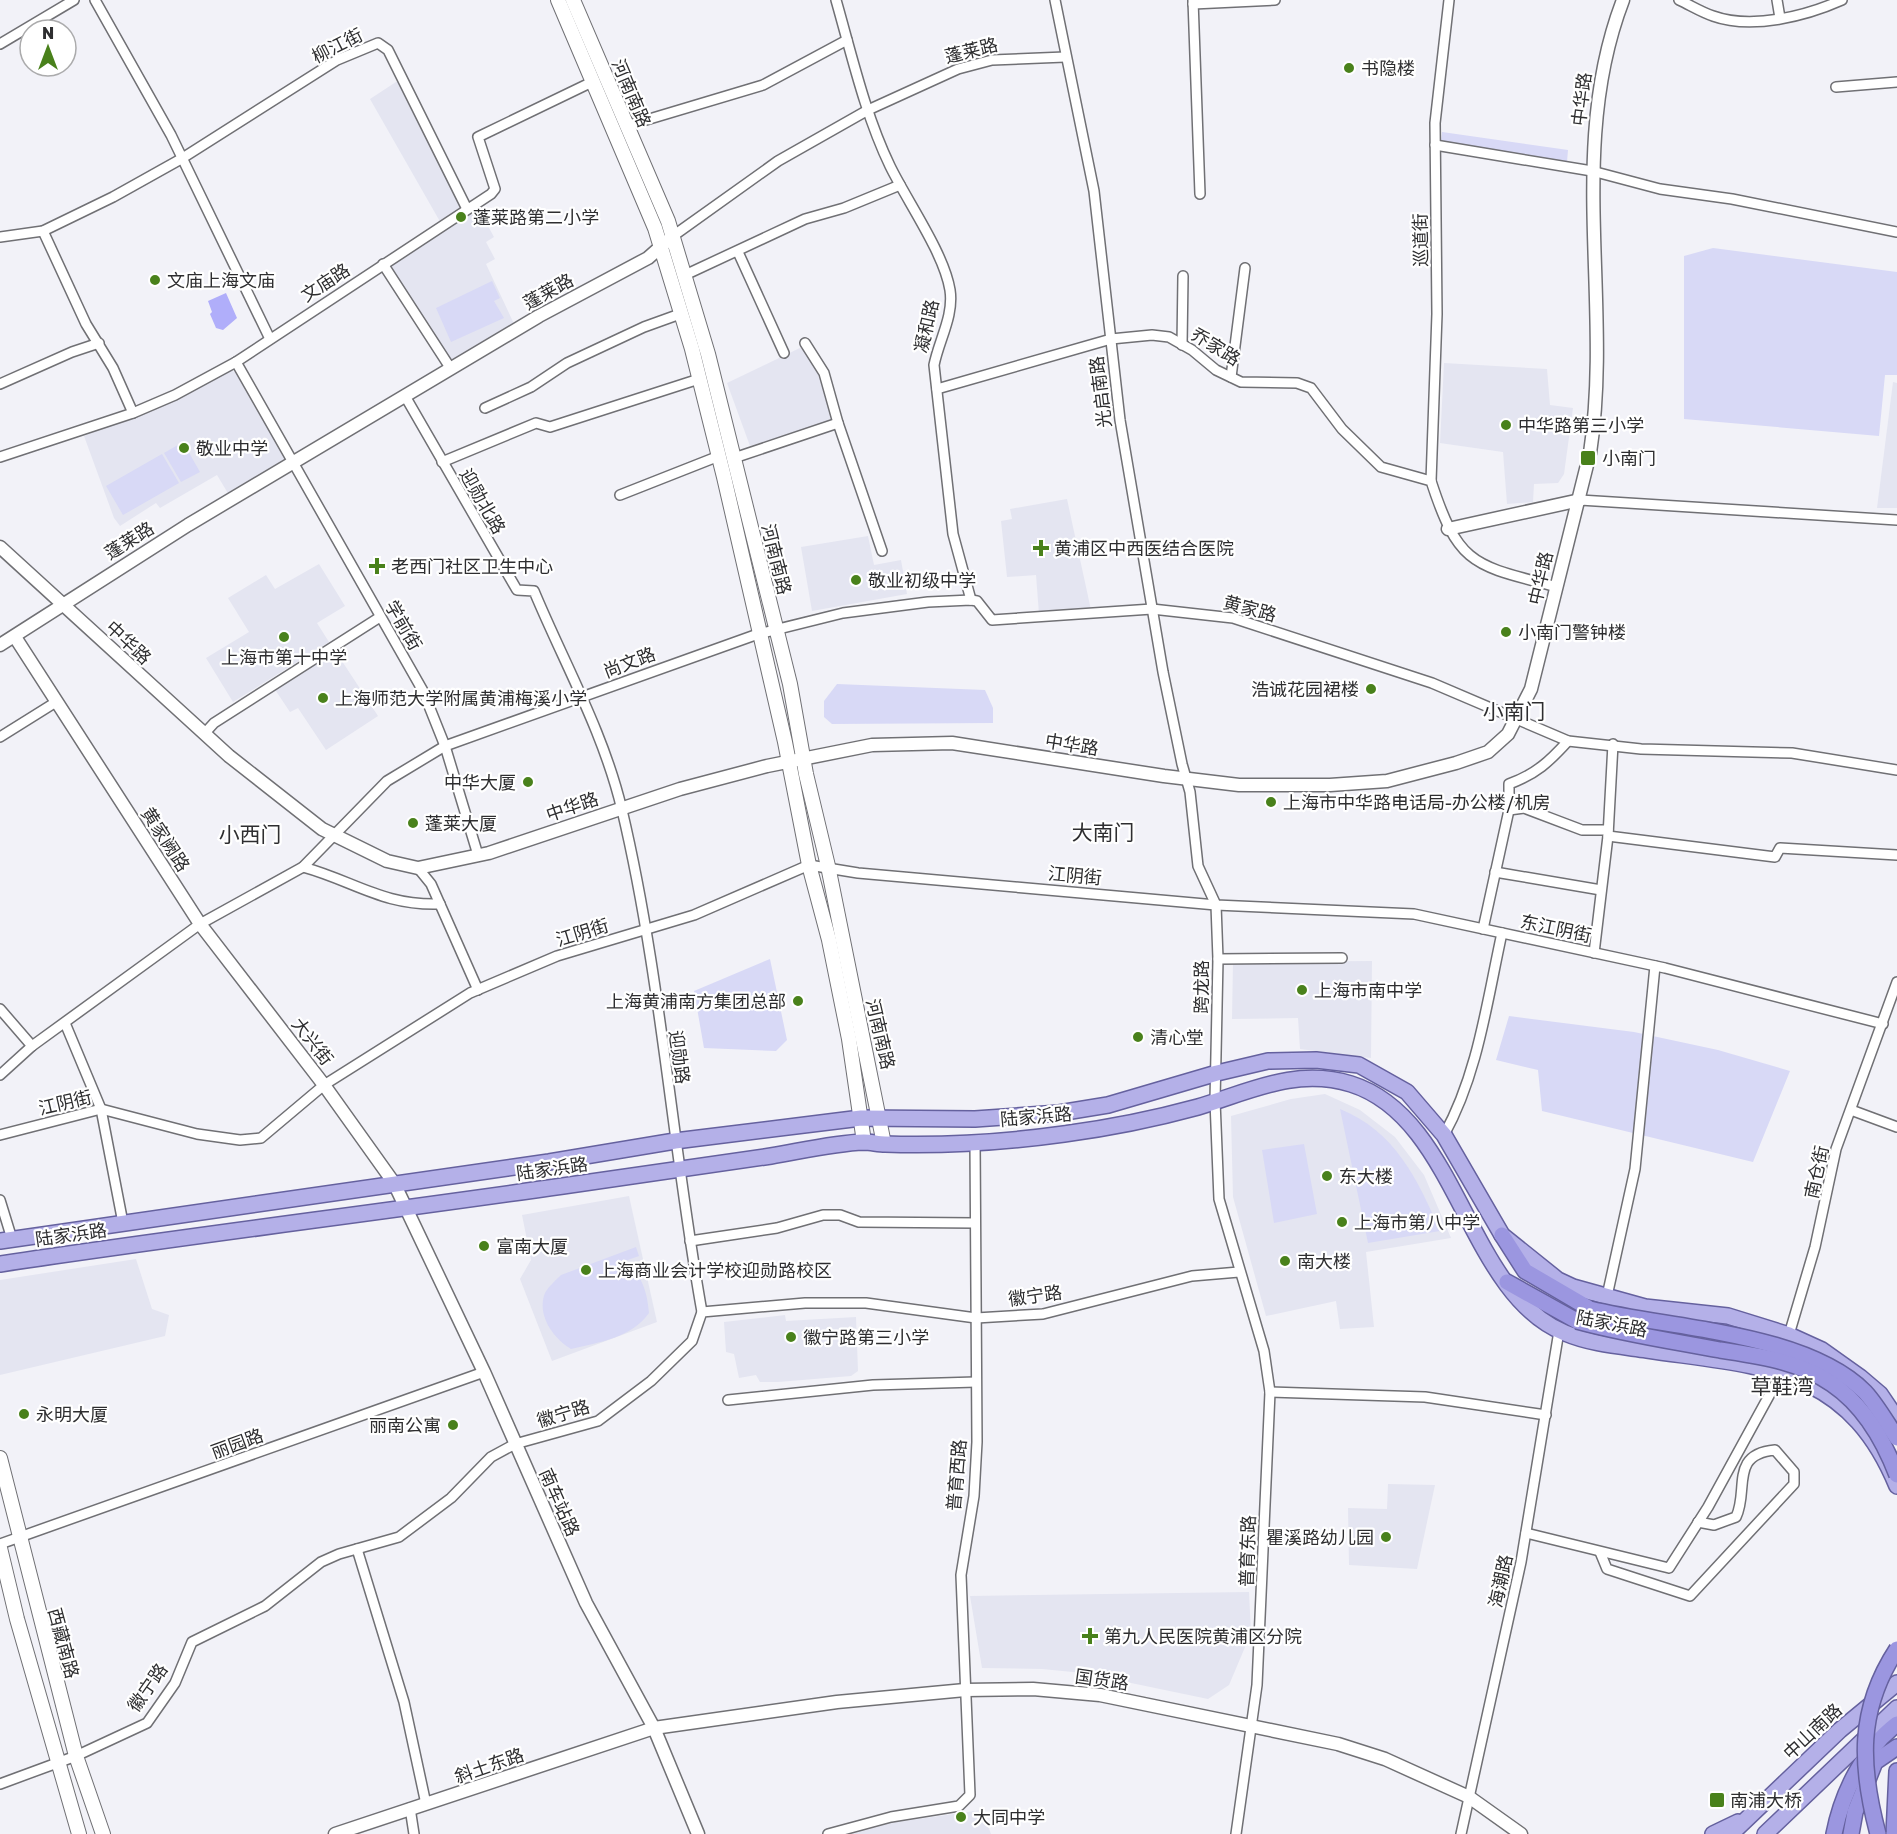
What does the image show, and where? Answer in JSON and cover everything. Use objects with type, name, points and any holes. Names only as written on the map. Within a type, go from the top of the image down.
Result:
[{"type":"highway","points":[[1502,1235],[1525,1271],[1590,1309],[1635,1320],[1738,1337],[1782,1347],[1825,1364],[1865,1392],[1897,1437]]},
{"type":"highway","points":[[1507,1282],[1577,1321],[1621,1334],[1786,1361],[1832,1384],[1865,1415],[1888,1452],[1897,1475]]},
{"type":"highway","points":[[1878,1834],[1865,1773],[1867,1722],[1881,1674],[1897,1649]]},
{"type":"highway","points":[[1834,1834],[1843,1799],[1856,1773],[1872,1749],[1897,1724]]},
{"type":"highway","points":[[1851,1834],[1855,1812],[1875,1762],[1897,1747]]},
{"type":"highway","points":[[1894,1834],[1897,1771]]},
{"type":"main road","name":"河南南路","points":[[558,0],[662,247],[699,380],[719,456],[789,762],[809,865],[831,951],[864,1142]]},
{"type":"main road","name":"河南南路","points":[[573,0],[673,236],[717,384],[790,684],[803,759],[828,866],[881,1118],[884,1144]]},
{"type":"main road","name":"陆家浜路","points":[[6,1240],[556,1161],[675,1141],[861,1118],[975,1119],[1059,1113],[1108,1105],[1217,1073],[1268,1061],[1316,1060],[1359,1065],[1407,1092],[1444,1135],[1502,1235],[1558,1280],[1645,1307],[1728,1316],[1789,1335],[1822,1350],[1860,1377],[1880,1394],[1897,1419]]},
{"type":"main road","name":"陆家浜路","points":[[0,1264],[864,1142],[884,1144],[975,1141],[1055,1135],[1111,1127],[1215,1101],[1273,1081],[1323,1080],[1352,1084],[1389,1104],[1421,1138],[1507,1282],[1527,1309],[1559,1332],[1590,1342],[1781,1373],[1817,1387],[1850,1410],[1880,1450],[1897,1486]]},
{"type":"main road","name":"西藏南路","points":[[0,1458],[76,1756],[103,1834]]},
{"type":"main road","points":[[0,1546],[17,1619],[79,1834]]},
{"type":"main road","name":"中山南路","points":[[1731,1834],[1757,1812],[1840,1730],[1897,1683]]},
{"type":"main road","points":[[1766,1834],[1897,1708]]},
{"type":"main road","name":"中山南路","points":[[1713,1834],[1757,1812]]},
{"type":"street","points":[[0,44],[74,0]]},
{"type":"street","points":[[95,0],[171,135],[270,339]]},
{"type":"street","name":"凝和路","points":[[836,0],[868,110],[890,167],[937,255],[950,288],[948,321],[938,345],[934,365],[953,534],[971,600]]},
{"type":"street","name":"光启南路","points":[[1055,0],[1094,191],[1120,420],[1152,609],[1185,778]]},
{"type":"street","points":[[1200,194],[1193,2],[1275,0]]},
{"type":"street","name":"巡道街","points":[[1431,481],[1437,314],[1435,145],[1440,60],[1449,0]]},
{"type":"street","name":"中华路","points":[[0,548],[204,734],[334,837],[387,861],[418,868],[478,855],[680,789],[789,762],[872,745],[918,742],[952,743],[1185,778],[1250,785],[1330,785],[1387,781],[1456,763],[1488,752],[1508,734],[1531,689],[1580,500],[1595,425],[1596,307],[1592,171],[1601,75],[1623,0]]},
{"type":"street","points":[[1679,0],[1715,17],[1746,22],[1780,18],[1824,8],[1842,0]]},
{"type":"street","points":[[1777,0],[1780,18]]},
{"type":"street","points":[[626,126],[763,85],[848,39]]},
{"type":"street","name":"柳江街","points":[[181,159],[338,60],[378,43],[388,50],[467,210]]},
{"type":"street","name":"蓬莱路","points":[[0,645],[129,560],[539,316],[648,258],[673,236],[778,161],[868,110],[958,69],[992,60],[1065,57]]},
{"type":"street","name":"文庙路","points":[[0,457],[134,413],[175,395],[236,362],[467,210],[495,189],[478,137],[592,82]]},
{"type":"street","points":[[1836,87],[1897,82]]},
{"type":"street","points":[[1435,145],[1592,171],[1660,189],[1784,208],[1897,232]]},
{"type":"street","points":[[0,237],[43,231],[113,198],[181,159]]},
{"type":"street","points":[[685,275],[805,219],[844,208],[900,185]]},
{"type":"street","points":[[43,231],[86,324],[99,343],[134,413]]},
{"type":"street","points":[[738,252],[784,353]]},
{"type":"street","points":[[383,264],[451,369]]},
{"type":"street","points":[[1231,377],[1245,267]]},
{"type":"street","points":[[1182,345],[1183,276]]},
{"type":"street","points":[[485,408],[531,387],[567,363],[644,327],[680,314]]},
{"type":"street","name":"乔家路","points":[[937,390],[1111,339],[1152,335],[1169,337],[1216,370],[1241,382],[1297,383],[1311,388],[1342,429],[1381,467],[1431,481]]},
{"type":"street","points":[[0,384],[72,352],[99,343]]},
{"type":"street","points":[[805,343],[824,373],[838,423],[882,551]]},
{"type":"street","name":"学前街","points":[[236,362],[423,691],[445,746],[478,855]]},
{"type":"street","points":[[442,462],[536,423],[550,427],[699,380]]},
{"type":"street","name":"迎勋北路","points":[[405,396],[517,590],[534,591],[562,658],[583,698],[621,808]]},
{"type":"street","points":[[734,458],[838,423]]},
{"type":"street","points":[[620,495],[719,456]]},
{"type":"street","points":[[1431,481],[1448,529],[1456,543],[1478,564],[1557,587]]},
{"type":"street","points":[[1448,529],[1580,500],[1897,520]]},
{"type":"street","name":"黄家路","points":[[971,600],[977,601],[992,620],[1152,609],[1233,618],[1432,683],[1568,741]]},
{"type":"street","name":"尚文路","points":[[334,837],[387,781],[445,746],[758,634],[843,613],[928,602],[971,600]]},
{"type":"street","points":[[204,734],[214,723],[380,617]]},
{"type":"street","name":"黄家阙路","points":[[15,637],[200,924]]},
{"type":"street","points":[[0,737],[56,702]]},
{"type":"street","points":[[1483,929],[1509,810],[1509,784],[1530,776],[1547,765],[1568,741],[1613,744],[1641,749],[1791,753],[1897,770]]},
{"type":"street","points":[[1594,953],[1608,833],[1613,744]]},
{"type":"street","name":"跨龙路","points":[[1185,778],[1196,834],[1198,866],[1216,905],[1218,959],[1215,1101],[1219,1199],[1239,1272]]},
{"type":"street","name":"迎勋路","points":[[621,808],[646,931],[678,1169],[702,1312]]},
{"type":"street","points":[[1509,810],[1524,808],[1563,825],[1582,830],[1775,857],[1780,848],[1897,855]]},
{"type":"street","points":[[0,1075],[32,1046],[200,924],[303,867],[334,837]]},
{"type":"street","name":"江阴街","points":[[0,1135],[101,1109],[197,1134],[261,1138],[324,1085],[478,990],[557,956],[646,931],[718,906],[809,865],[828,866],[858,873],[1216,905]]},
{"type":"street","points":[[303,867],[326,873],[372,895],[422,905],[440,904]]},
{"type":"street","points":[[418,868],[431,884],[478,990]]},
{"type":"street","points":[[1495,872],[1601,890]]},
{"type":"street","name":"东江阴街","points":[[1216,905],[1414,914],[1655,966],[1883,1024]]},
{"type":"street","name":"大兴街","points":[[200,924],[324,1085],[394,1183]]},
{"type":"street","points":[[1444,1135],[1458,1110],[1471,1070],[1502,933]]},
{"type":"street","points":[[1218,959],[1342,958]]},
{"type":"street","points":[[1607,1296],[1635,1169],[1655,966]]},
{"type":"street","name":"南仓街","points":[[1600,1552],[1669,1568],[1698,1522],[1781,1373],[1789,1335],[1815,1247],[1836,1149],[1883,1024],[1894,1004],[1897,982]]},
{"type":"street","points":[[0,1009],[32,1046]]},
{"type":"street","points":[[65,1023],[101,1109],[123,1223]]},
{"type":"street","points":[[1851,1110],[1897,1127]]},
{"type":"street","name":"普育西路","points":[[828,1834],[891,1817],[959,1806],[970,1796],[961,1575],[965,1536],[974,1496],[975,1141]]},
{"type":"street","name":"南车站路","points":[[394,1183],[408,1208],[484,1372],[586,1603],[654,1728],[698,1834]]},
{"type":"street","points":[[0,1200],[6,1240]]},
{"type":"street","points":[[690,1240],[777,1228],[823,1215],[840,1215],[859,1222],[975,1223]]},
{"type":"street","name":"徽宁路","points":[[0,1784],[76,1756],[147,1723],[175,1683],[192,1642],[265,1606],[321,1562],[399,1537],[451,1498],[490,1456],[515,1444],[598,1421],[651,1381],[692,1341],[702,1312],[805,1303],[866,1303],[976,1318],[1043,1314],[1192,1276],[1239,1272]]},
{"type":"street","name":"普育东路","points":[[1236,1834],[1253,1728],[1257,1685],[1270,1392],[1264,1351],[1239,1272]]},
{"type":"street","name":"海潮路","points":[[1461,1834],[1526,1533],[1559,1332]]},
{"type":"street","name":"丽园路","points":[[0,1546],[484,1372]]},
{"type":"street","points":[[728,1400],[873,1384],[976,1382]]},
{"type":"street","points":[[1270,1392],[1425,1397],[1546,1415]]},
{"type":"street","points":[[1526,1533],[1600,1552],[1607,1569],[1690,1596],[1794,1484],[1794,1472],[1775,1450],[1757,1454],[1751,1458],[1740,1482],[1742,1505],[1736,1517],[1714,1525],[1698,1522]]},
{"type":"street","points":[[357,1549],[404,1702],[426,1804]]},
{"type":"street","name":"国货路","points":[[654,1728],[837,1702],[965,1690],[1033,1689],[1100,1695],[1338,1744],[1385,1759],[1469,1797],[1521,1834]]},
{"type":"street","name":"斜土东路","points":[[336,1834],[654,1728]]},
{"type":"street","points":[[410,1808],[414,1834]]},
{"type":"shaded area","name":"蓬莱路第二小学","points":[[399,80],[467,209],[476,204],[494,237],[486,242],[495,259],[486,264],[515,326],[452,362],[386,265],[442,225],[370,99]]},
{"type":"shaded area","points":[[1442,132],[1568,150],[1567,162],[1441,142]]},
{"type":"shaded area","points":[[1713,248],[1897,272],[1897,375],[1885,375],[1879,436],[1684,419],[1684,256]]},
{"type":"shaded area","points":[[492,281],[500,298],[494,301],[504,318],[451,342],[436,308]]},
{"type":"shaded area","points":[[804,346],[820,375],[832,421],[750,446],[727,383]]},
{"type":"shaded area","name":"中华路第三小学","points":[[1444,363],[1547,369],[1550,405],[1573,408],[1564,474],[1558,483],[1534,484],[1533,502],[1507,504],[1503,452],[1440,443]]},
{"type":"shaded area","name":"敬业中学","points":[[230,370],[237,373],[287,460],[229,495],[217,475],[160,508],[156,503],[120,526],[114,518],[84,436],[178,398]]},
{"type":"shaded area","points":[[1893,382],[1897,383],[1897,508],[1877,508]]},
{"type":"shaded area","points":[[183,442],[200,472],[181,482],[164,453]]},
{"type":"shaded area","points":[[162,454],[179,483],[123,515],[106,486]]},
{"type":"shaded area","name":"黄浦区中西医结合医院","points":[[1067,499],[1091,610],[1039,614],[1036,575],[1007,577],[1001,521],[1012,519],[1010,509]]},
{"type":"shaded area","name":"敬业初级中学","points":[[868,536],[874,565],[901,560],[907,594],[812,611],[801,547]]},
{"type":"shaded area","name":"上海市第十中学","points":[[319,564],[345,606],[317,623],[329,642],[233,702],[206,658],[249,632],[228,598],[266,575],[275,589]]},
{"type":"shaded area","name":"上海师范大学附属黄浦梅溪小学","points":[[334,649],[378,716],[326,750],[298,708],[290,712],[274,688]]},
{"type":"shaded area","points":[[837,684],[985,690],[993,708],[993,723],[832,724],[824,717],[824,701]]},
{"type":"shaded area","points":[[770,959],[787,1040],[776,1051],[704,1048],[694,991]]},
{"type":"shaded area","name":"上海市南中学","points":[[1372,961],[1371,1058],[1300,1049],[1298,1018],[1232,1019],[1233,962]]},
{"type":"shaded area","points":[[1509,1016],[1634,1032],[1718,1050],[1790,1071],[1753,1162],[1542,1111],[1538,1070],[1496,1060]]},
{"type":"shaded area","name":"上海市第八中学","points":[[1325,1094],[1360,1110],[1395,1137],[1424,1175],[1451,1238],[1366,1252],[1374,1327],[1340,1329],[1336,1301],[1266,1316],[1233,1197],[1231,1116],[1291,1099]]},
{"type":"shaded area","points":[[1340,1109],[1359,1118],[1390,1144],[1413,1176],[1440,1231],[1368,1243]]},
{"type":"shaded area","points":[[1304,1144],[1317,1214],[1274,1223],[1262,1150]]},
{"type":"shaded area","name":"上海商业会计学校迎勋路校区","points":[[629,1196],[657,1322],[552,1361],[520,1279],[531,1260],[522,1215]]},
{"type":"shaded area","points":[[636,1247],[639,1256],[625,1261],[636,1272],[643,1284],[649,1313],[633,1328],[614,1338],[571,1349],[565,1345],[553,1333],[545,1318],[543,1301],[546,1291],[561,1275]]},
{"type":"shaded area","points":[[136,1259],[152,1309],[169,1315],[165,1336],[0,1375],[0,1280]]},
{"type":"shaded area","name":"徽宁路第三小学","points":[[785,1315],[786,1321],[856,1317],[858,1371],[851,1376],[778,1382],[760,1382],[756,1375],[739,1378],[734,1354],[726,1352],[724,1322]]},
{"type":"shaded area","name":"瞿溪路幼儿园","points":[[1388,1484],[1435,1485],[1417,1569],[1349,1565],[1348,1508],[1387,1509]]},
{"type":"shaded area","points":[[1249,1592],[1251,1633],[1229,1685],[1208,1699],[1083,1673],[1042,1669],[982,1668],[970,1596]]},
{"type":"shaded area","name":"大同中学","points":[[982,1810],[991,1834],[852,1834],[891,1823]]},
{"type":"water","points":[[226,293],[237,318],[223,330],[216,328],[208,301]]},
{"type":"place","name":"书隐楼","points":[[1349,68]]},
{"type":"place","name":"蓬莱路第二小学","points":[[461,217]]},
{"type":"place","name":"文庙上海文庙","points":[[155,280]]},
{"type":"place","name":"中华路第三小学","points":[[1506,425]]},
{"type":"place","name":"敬业中学","points":[[184,448]]},
{"type":"place","name":"小南门","points":[[1588,458]]},
{"type":"place","name":"黄浦区中西医结合医院","points":[[1041,548]]},
{"type":"place","name":"老西门社区卫生中心","points":[[377,566]]},
{"type":"place","name":"敬业初级中学","points":[[856,580]]},
{"type":"place","name":"小南门警钟楼","points":[[1506,632]]},
{"type":"place","name":"上海市第十中学","points":[[284,637]]},
{"type":"place","name":"浩诚花园裙楼","points":[[1371,689]]},
{"type":"place","name":"上海师范大学附属黄浦梅溪小学","points":[[323,698]]},
{"type":"place","name":"中华大厦","points":[[528,782]]},
{"type":"place","name":"上海市中华路电话局-办公楼/机房","points":[[1271,802]]},
{"type":"place","name":"蓬莱大厦","points":[[413,823]]},
{"type":"place","name":"上海市南中学","points":[[1302,990]]},
{"type":"place","name":"上海黄浦南方集团总部","points":[[798,1001]]},
{"type":"place","name":"清心堂","points":[[1138,1037]]},
{"type":"place","name":"东大楼","points":[[1327,1176]]},
{"type":"place","name":"上海市第八中学","points":[[1342,1222]]},
{"type":"place","name":"富南大厦","points":[[484,1246]]},
{"type":"place","name":"南大楼","points":[[1285,1261]]},
{"type":"place","name":"上海商业会计学校迎勋路校区","points":[[586,1270]]},
{"type":"place","name":"徽宁路第三小学","points":[[791,1337]]},
{"type":"place","name":"永明大厦","points":[[24,1414]]},
{"type":"place","name":"丽南公寓","points":[[453,1425]]},
{"type":"place","name":"瞿溪路幼儿园","points":[[1386,1537]]},
{"type":"place","name":"第九人民医院黄浦区分院","points":[[1090,1636]]},
{"type":"place","name":"南浦大桥","points":[[1717,1800]]},
{"type":"place","name":"大同中学","points":[[961,1817]]},
{"type":"district","name":"小南门","points":[[1514,711]]},
{"type":"district","name":"大南门","points":[[1103,832]]},
{"type":"district","name":"小西门","points":[[250,834]]},
{"type":"district","name":"草鞋湾","points":[[1782,1386]]}]
